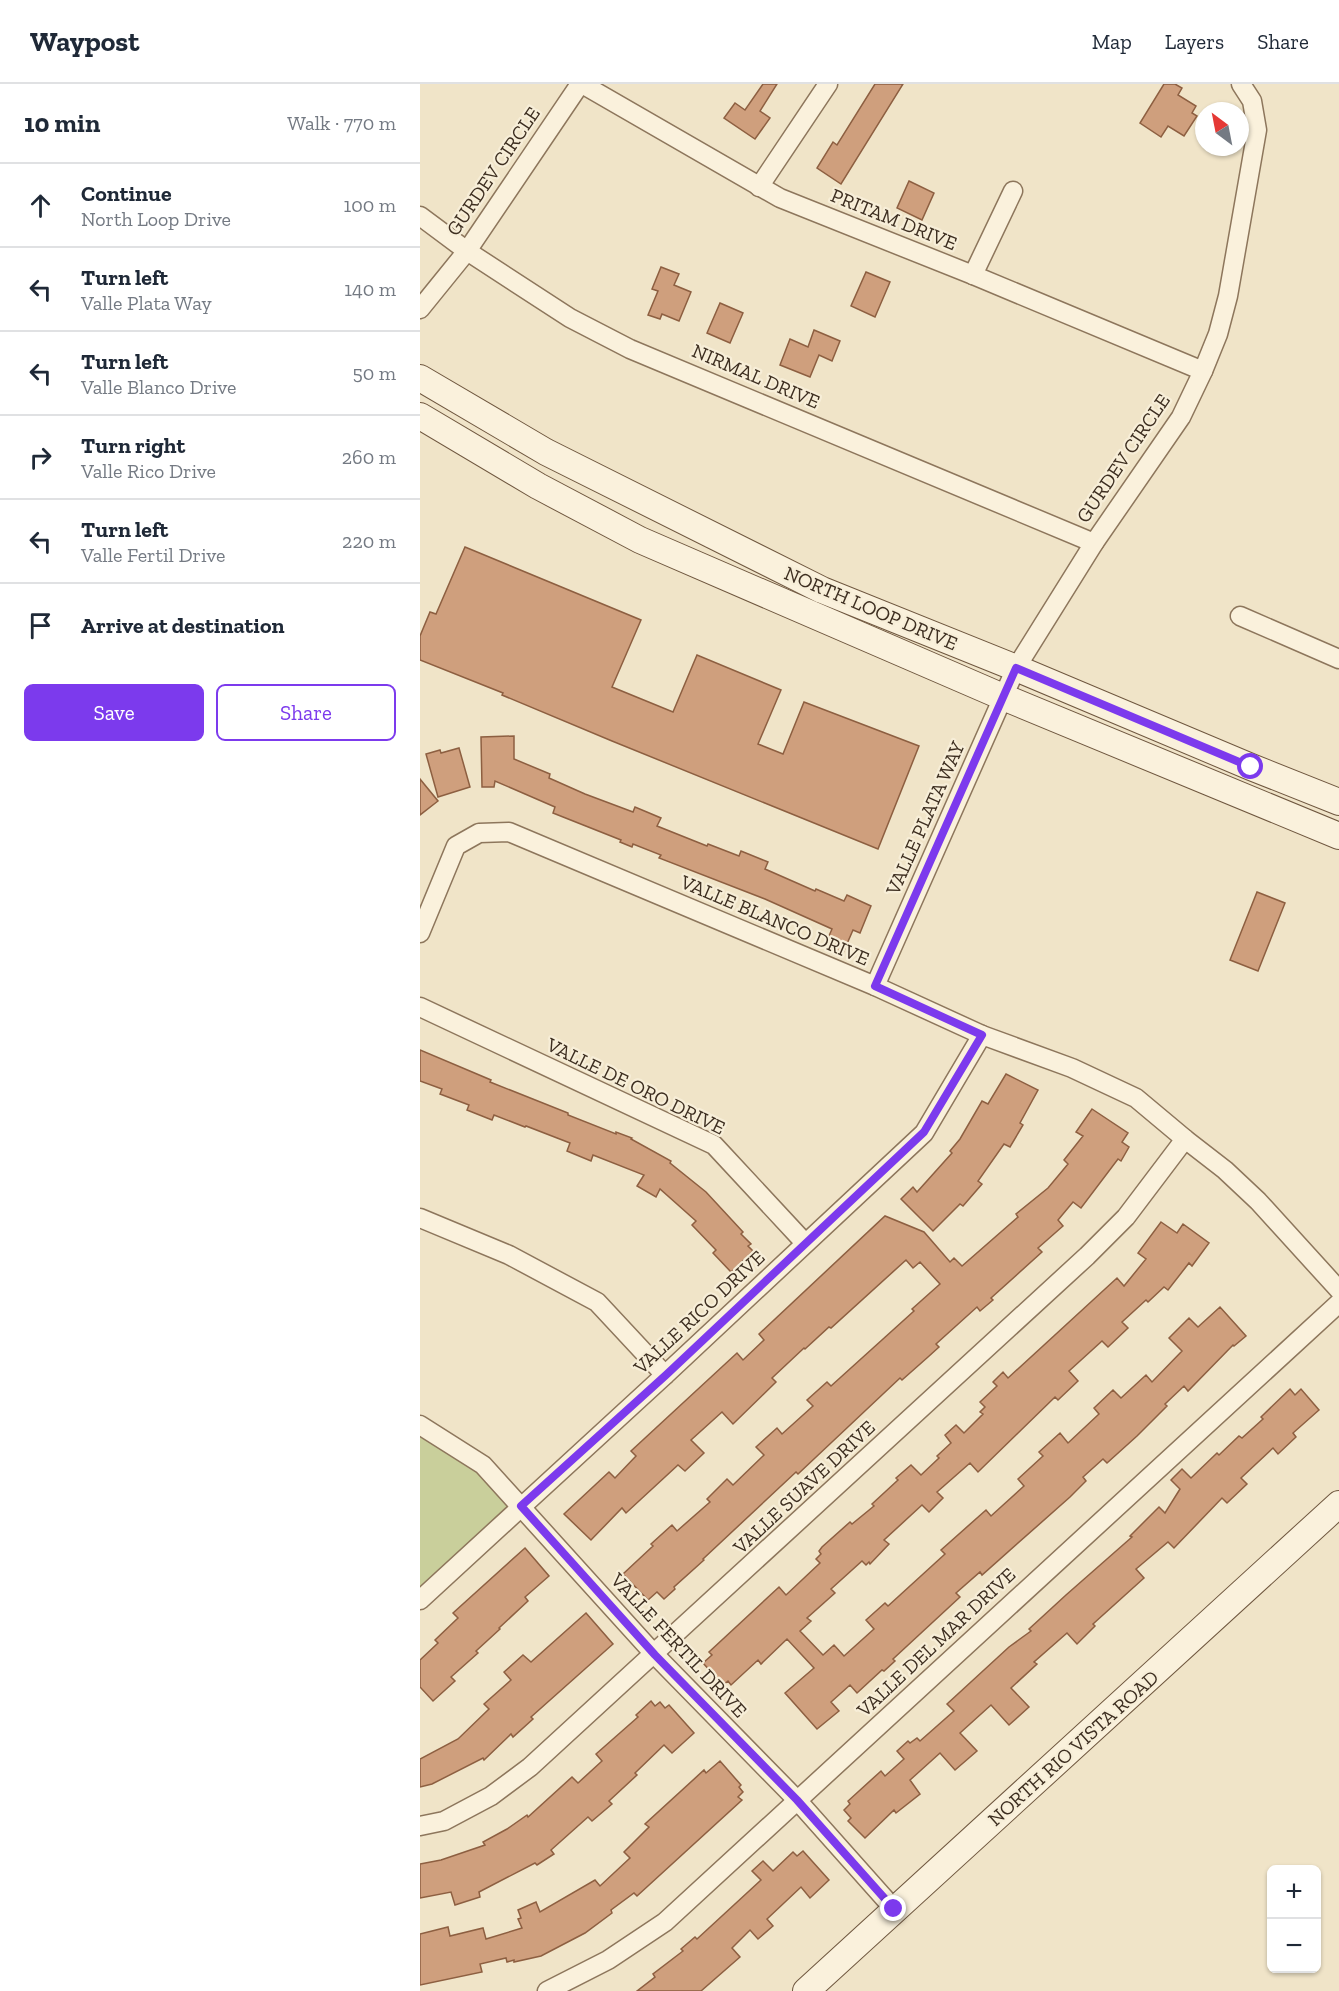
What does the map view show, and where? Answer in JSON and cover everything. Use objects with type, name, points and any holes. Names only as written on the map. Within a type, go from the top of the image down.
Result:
[{"type":"main road","name":"NORTH LOOP DRIVE","points":[[420,378],[546,452],[822,590],[1339,802]]},
{"type":"main road","name":"NORTH LOOP DRIVE","points":[[420,416],[538,486],[640,540],[1004,697],[1339,836]]},
{"type":"main road","name":"NORTH RIO VISTA ROAD","points":[[806,1991],[1339,1504]]},
{"type":"street","name":"PRITAM DRIVE","points":[[581,84],[759,187],[791,203],[973,275],[1203,371]]},
{"type":"street","name":"GURDEV CIRCLE","points":[[420,309],[467,251],[581,84]]},
{"type":"street","points":[[759,187],[828,84]]},
{"type":"street","name":"GURDEV CIRCLE","points":[[1016,668],[1094,543],[1181,417],[1218,334],[1228,296],[1257,130],[1252,101],[1241,84]]},
{"type":"street","points":[[973,275],[1013,192]]},
{"type":"street","name":"NIRMAL DRIVE","points":[[420,216],[467,251],[570,318],[630,349],[1094,543]]},
{"type":"street","points":[[1240,616],[1339,659]]},
{"type":"street","name":"VALLE PLATA WAY","points":[[875,986],[1016,668]]},
{"type":"street","name":"VALLE BLANCO DRIVE","points":[[420,933],[456,846],[479,833],[509,832],[875,986],[982,1035],[1072,1068],[1136,1098],[1225,1170],[1258,1201],[1339,1290]]},
{"type":"street","name":"VALLE DE ORO DRIVE","points":[[420,1007],[714,1146],[805,1243]]},
{"type":"street","name":"VALLE RICO DRIVE","points":[[420,1600],[666,1375],[924,1132],[982,1035]]},
{"type":"street","name":"VALLE SUAVE DRIVE","points":[[420,1826],[444,1821],[491,1796],[530,1767],[655,1655],[1087,1256],[1126,1217],[1185,1139]]},
{"type":"street","points":[[420,1218],[509,1255],[597,1302],[666,1375]]},
{"type":"street","name":"VALLE DEL MAR DRIVE","points":[[547,1991],[608,1960],[665,1922],[1339,1303]]},
{"type":"street","name":"VALLE FERTIL DRIVE","points":[[420,1425],[483,1465],[655,1655],[797,1800],[894,1909]]},
{"type":"green space","points":[[420,1425],[521,1506],[420,1600]]},
{"type":"building","points":[[763,84],[777,84],[760,111],[770,118],[755,139],[724,118],[735,103],[745,110]]},
{"type":"building","points":[[875,84],[903,84],[841,184],[817,168],[833,142],[837,145]]},
{"type":"building","points":[[1164,84],[1175,84],[1182,88],[1178,95],[1195,105],[1192,113],[1195,115],[1195,119],[1184,136],[1168,126],[1161,137],[1140,123]]},
{"type":"building","points":[[909,181],[934,193],[922,220],[897,208]]},
{"type":"building","points":[[661,267],[679,274],[674,285],[691,292],[679,321],[662,314],[660,319],[648,315],[658,291],[652,289]]},
{"type":"building","points":[[866,272],[890,282],[875,317],[851,306]]},
{"type":"building","points":[[720,303],[743,313],[730,343],[707,333]]},
{"type":"building","points":[[814,330],[840,341],[832,361],[819,355],[810,377],[780,365],[790,339],[808,347]]},
{"type":"building","points":[[465,547],[641,620],[612,687],[673,712],[697,655],[781,690],[758,744],[783,754],[804,702],[919,746],[878,849],[420,660],[420,636],[430,612],[436,614]]},
{"type":"building","points":[[514,736],[514,759],[550,774],[549,778],[633,812],[635,807],[661,818],[657,826],[707,846],[708,844],[739,856],[741,851],[768,862],[765,869],[815,891],[816,889],[844,901],[847,895],[871,906],[860,933],[853,930],[843,953],[825,945],[832,929],[765,899],[659,858],[661,855],[633,844],[632,847],[620,842],[621,840],[553,813],[555,807],[495,781],[494,787],[482,787],[481,737]]},
{"type":"building","points":[[459,748],[470,787],[438,797],[426,754]]},
{"type":"building","points":[[420,779],[438,801],[420,815]]},
{"type":"building","points":[[1257,892],[1285,903],[1258,971],[1230,960]]},
{"type":"building","points":[[420,1050],[491,1080],[490,1082],[568,1113],[568,1115],[632,1138],[671,1161],[670,1163],[706,1192],[743,1232],[741,1234],[751,1244],[748,1246],[753,1251],[731,1272],[713,1253],[716,1250],[692,1225],[696,1221],[660,1189],[656,1197],[637,1186],[644,1175],[593,1155],[591,1161],[567,1151],[570,1143],[526,1126],[494,1115],[492,1120],[467,1110],[469,1105],[440,1094],[442,1089],[420,1081]]},
{"type":"building","points":[[1006,1074],[1038,1090],[1020,1123],[1023,1125],[1010,1147],[1004,1144],[978,1181],[982,1184],[963,1206],[960,1204],[933,1231],[901,1199],[913,1187],[917,1192],[952,1153],[950,1151],[960,1139],[982,1101],[988,1104]]},
{"type":"building","points":[[1092,1109],[1128,1133],[1122,1142],[1129,1147],[1121,1161],[1118,1159],[1081,1208],[1073,1202],[1058,1220],[1063,1226],[1038,1248],[1042,1252],[991,1298],[993,1300],[980,1311],[977,1307],[936,1344],[939,1347],[902,1380],[900,1378],[798,1474],[796,1472],[664,1599],[657,1592],[648,1600],[623,1574],[672,1525],[677,1531],[710,1502],[707,1499],[727,1479],[733,1485],[764,1455],[756,1447],[777,1428],[782,1434],[813,1406],[807,1400],[827,1382],[831,1386],[914,1311],[912,1309],[940,1284],[920,1262],[913,1268],[906,1260],[831,1328],[829,1327],[804,1348],[772,1378],[776,1382],[733,1424],[722,1412],[691,1440],[704,1453],[685,1471],[678,1465],[626,1513],[622,1508],[591,1540],[564,1514],[609,1472],[615,1478],[636,1456],[631,1451],[737,1353],[743,1360],[764,1340],[759,1334],[885,1216],[924,1232],[950,1262],[954,1258],[962,1266],[1018,1217],[1016,1214],[1048,1188],[1068,1164],[1064,1160],[1083,1136],[1076,1132]]},
{"type":"building","points":[[1161,1222],[1177,1233],[1183,1224],[1209,1243],[1192,1266],[1189,1263],[1168,1290],[1164,1287],[1122,1322],[1128,1328],[1108,1347],[1102,1341],[1069,1371],[1078,1381],[1058,1400],[1055,1397],[978,1472],[970,1463],[937,1492],[943,1498],[929,1512],[922,1505],[884,1540],[889,1544],[870,1564],[869,1562],[866,1565],[862,1561],[831,1589],[835,1593],[807,1618],[811,1621],[800,1631],[823,1655],[834,1645],[844,1656],[874,1629],[866,1620],[885,1603],[888,1606],[945,1554],[941,1550],[986,1510],[991,1516],[1024,1486],[1018,1479],[1043,1456],[1039,1452],[1060,1433],[1068,1443],[1099,1414],[1094,1408],[1113,1390],[1121,1398],[1146,1375],[1152,1382],[1182,1351],[1169,1338],[1189,1318],[1198,1327],[1220,1307],[1246,1336],[1233,1345],[1188,1391],[1184,1386],[1137,1436],[1107,1463],[1103,1459],[1083,1477],[1086,1481],[1070,1497],[982,1575],[980,1572],[956,1593],[960,1597],[893,1659],[895,1661],[884,1671],[882,1670],[857,1693],[850,1685],[831,1702],[839,1711],[817,1729],[785,1693],[814,1668],[787,1639],[761,1664],[758,1660],[731,1685],[728,1681],[723,1685],[703,1663],[712,1655],[709,1652],[779,1587],[786,1595],[820,1563],[816,1559],[821,1554],[819,1551],[822,1547],[850,1522],[852,1524],[874,1506],[872,1504],[911,1465],[921,1475],[939,1458],[937,1456],[951,1443],[945,1435],[956,1425],[964,1433],[983,1414],[980,1412],[985,1407],[980,1402],[997,1386],[993,1382],[1003,1372],[1008,1378],[1117,1278],[1124,1286],[1146,1259],[1138,1253]]},
{"type":"building","points":[[1290,1389],[1295,1395],[1301,1389],[1319,1410],[1293,1433],[1296,1437],[1278,1454],[1273,1448],[1241,1478],[1247,1484],[1227,1503],[1222,1498],[1174,1548],[1168,1542],[1136,1569],[1144,1578],[1093,1624],[1095,1626],[1077,1644],[1067,1633],[1034,1662],[1037,1664],[1011,1688],[1029,1707],[1009,1725],[991,1705],[960,1733],[977,1751],[955,1770],[940,1753],[910,1780],[920,1794],[896,1813],[894,1810],[865,1838],[848,1821],[851,1818],[844,1810],[850,1804],[848,1801],[881,1771],[885,1776],[904,1759],[897,1751],[908,1741],[910,1743],[917,1738],[920,1741],[954,1711],[947,1704],[1009,1647],[1031,1631],[1029,1629],[1132,1537],[1130,1536],[1159,1507],[1165,1513],[1180,1489],[1171,1480],[1182,1469],[1191,1478],[1217,1453],[1219,1455],[1239,1436],[1242,1438]]},
{"type":"building","points":[[525,1548],[549,1576],[525,1597],[528,1601],[476,1651],[478,1653],[451,1677],[455,1681],[433,1701],[420,1687],[420,1660],[438,1643],[435,1640],[458,1618],[453,1613]]},
{"type":"building","points":[[586,1613],[613,1644],[531,1717],[533,1719],[513,1737],[511,1734],[484,1760],[483,1758],[432,1784],[420,1787],[420,1759],[458,1739],[489,1709],[484,1704],[511,1680],[504,1672],[523,1655],[531,1662]]},
{"type":"building","points":[[651,1701],[655,1706],[660,1702],[665,1708],[669,1705],[694,1733],[672,1753],[664,1745],[609,1801],[612,1804],[592,1821],[588,1817],[551,1850],[554,1854],[537,1865],[535,1863],[479,1892],[480,1897],[455,1905],[451,1892],[420,1898],[420,1864],[441,1860],[485,1845],[483,1842],[527,1815],[528,1817],[572,1777],[578,1783],[602,1761],[596,1754],[638,1717],[636,1715]]},
{"type":"building","points":[[720,1761],[741,1785],[739,1787],[743,1792],[738,1797],[742,1800],[637,1896],[634,1893],[585,1933],[541,1956],[514,1962],[514,1960],[507,1962],[506,1958],[480,1964],[482,1972],[420,1985],[420,1934],[448,1927],[450,1936],[483,1928],[486,1939],[522,1928],[518,1919],[521,1918],[518,1910],[536,1902],[540,1912],[595,1880],[600,1886],[630,1858],[624,1852],[649,1827],[645,1824],[704,1770],[706,1773]]},
{"type":"building","points":[[803,1851],[829,1880],[810,1898],[801,1887],[767,1919],[773,1926],[758,1939],[750,1930],[732,1948],[740,1957],[701,1991],[637,1991],[655,1977],[653,1974],[683,1951],[681,1949],[695,1937],[697,1939],[761,1880],[752,1871],[763,1861],[773,1871],[793,1852],[797,1856]]},
{"type":"route","points":[[894,1909],[797,1800],[655,1655],[521,1506],[666,1375],[924,1132],[982,1035],[875,986],[1016,668],[1251,767]]}]
